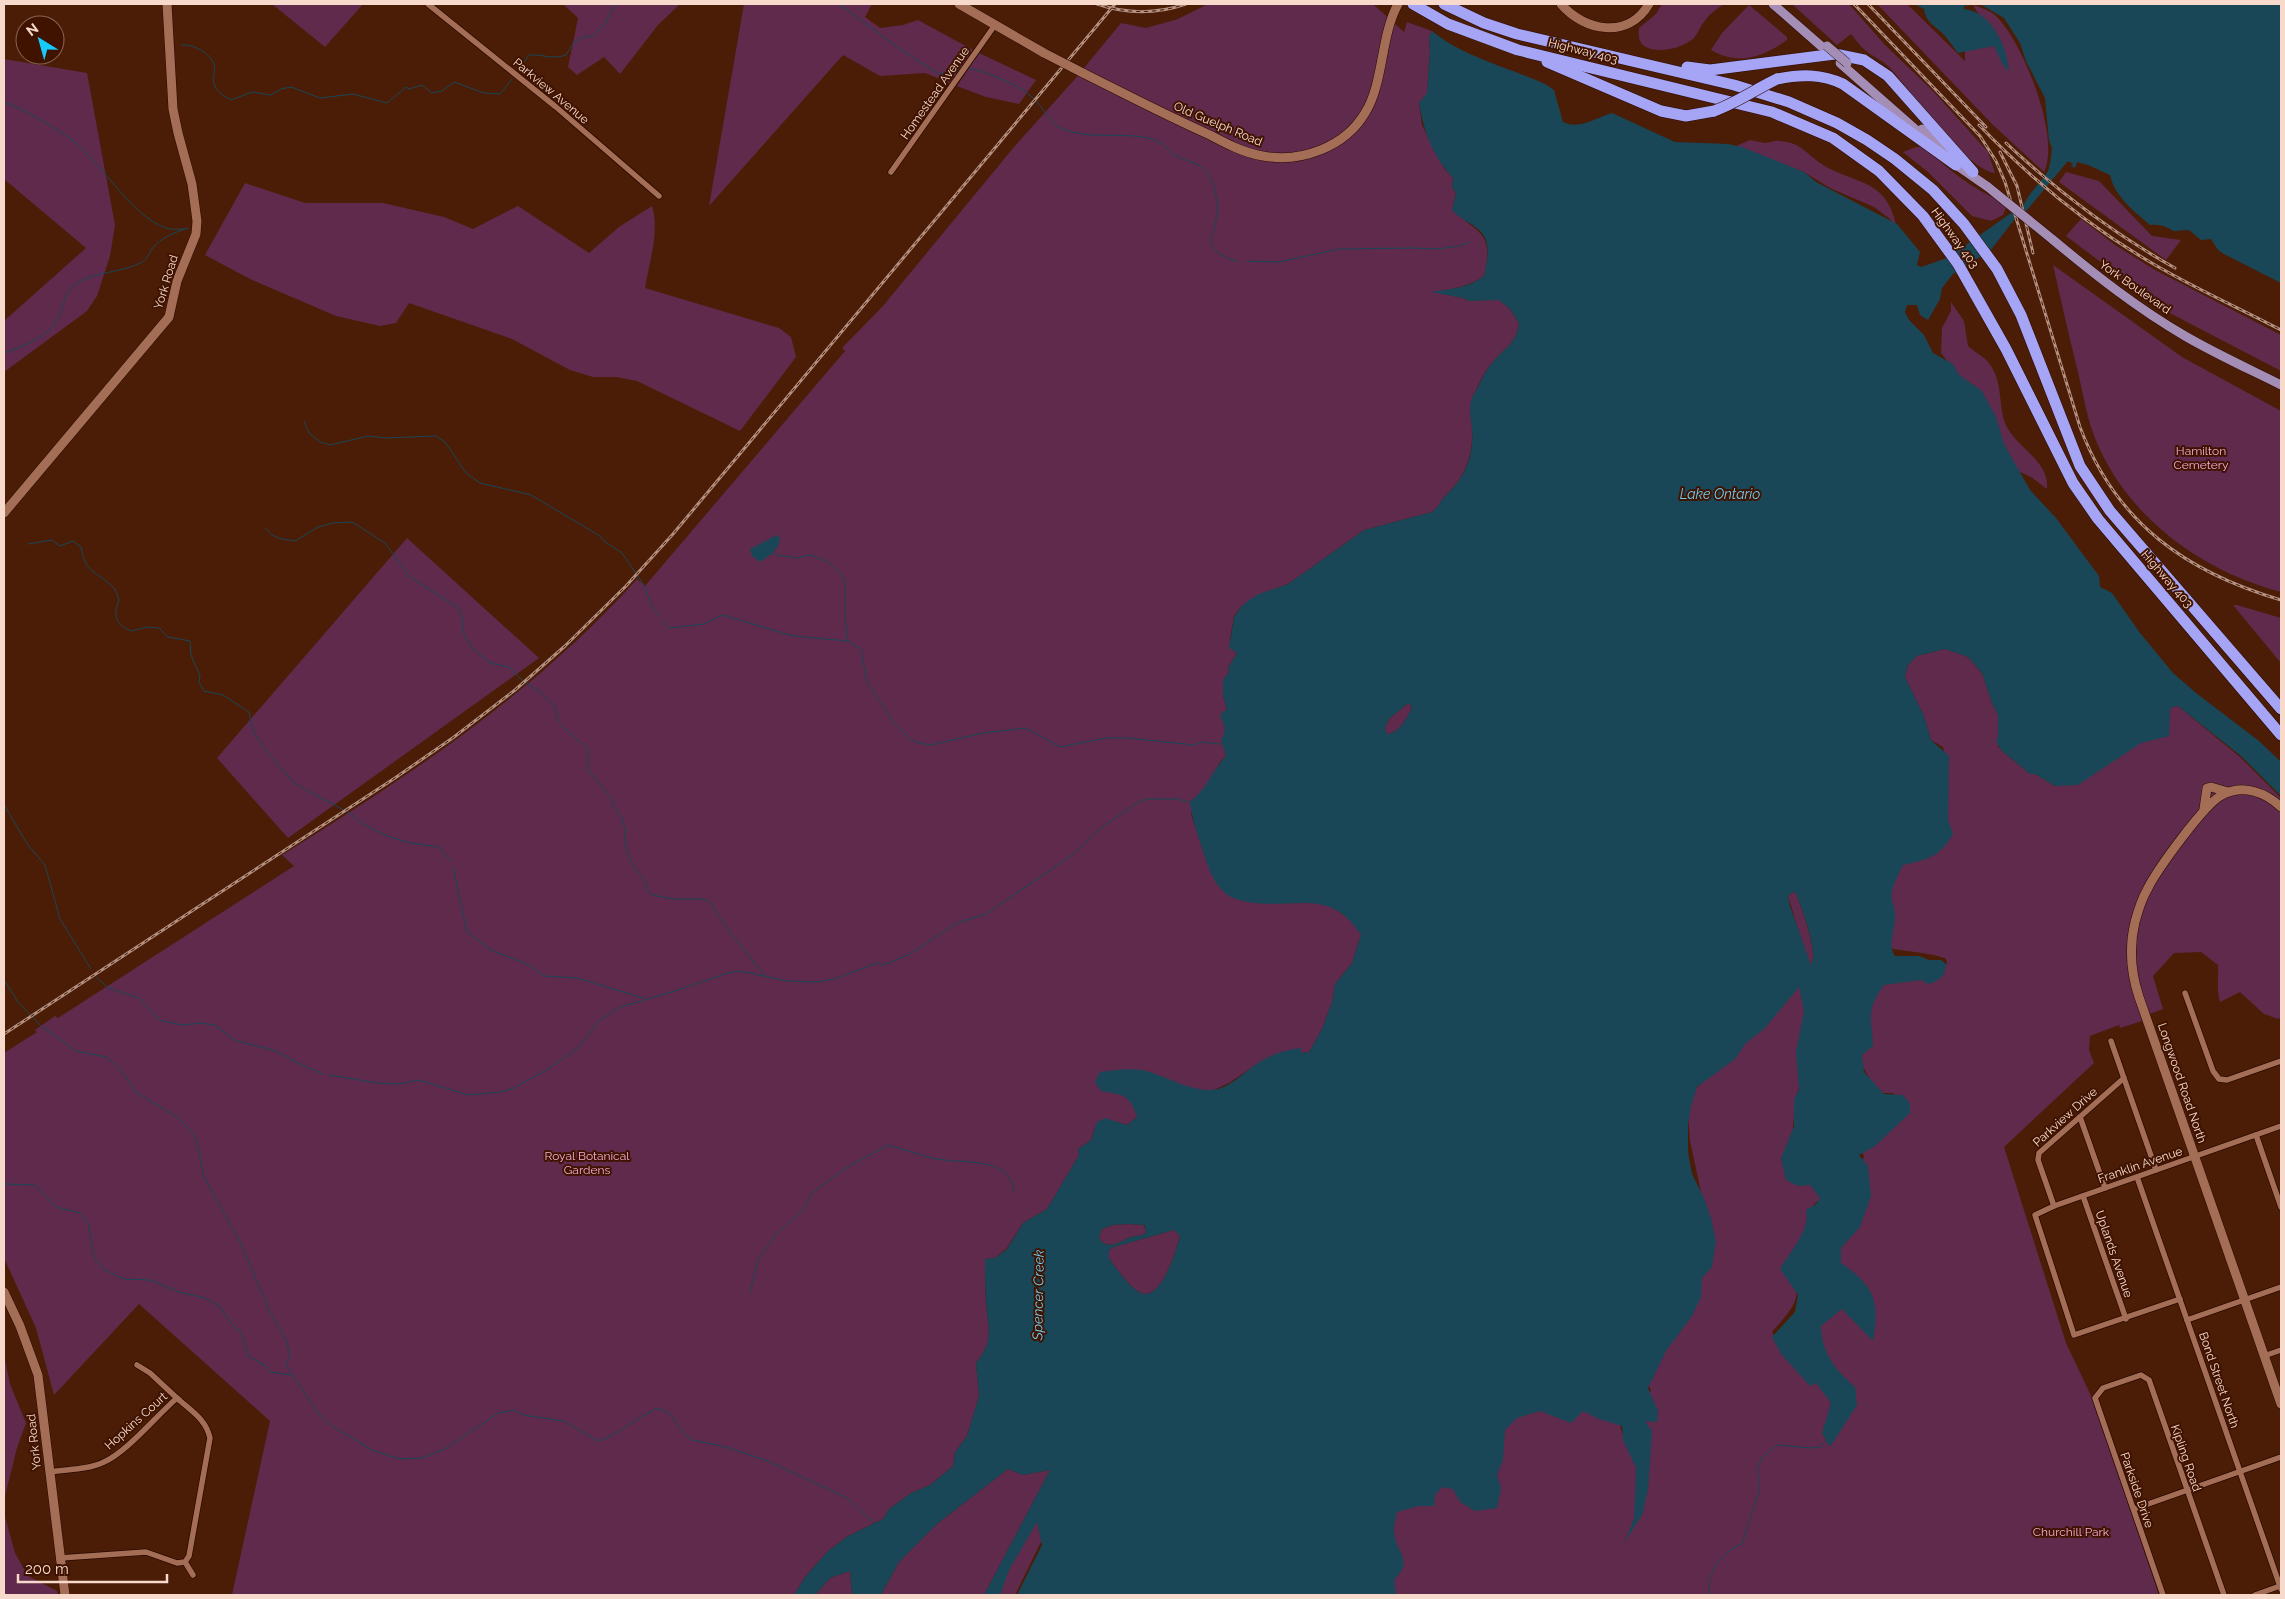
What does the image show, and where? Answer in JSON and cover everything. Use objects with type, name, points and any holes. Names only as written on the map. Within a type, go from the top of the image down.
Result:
[{"type":"highway","name":"Highway 403","points":[[1444,4],[1484,23],[1517,34],[1734,85],[1789,102],[1822,116],[1867,140],[1933,190],[1964,224],[1997,269],[2021,315],[2080,466],[2110,511],[2281,709]]},
{"type":"highway","name":"Highway 403","points":[[1417,6],[1448,24],[1518,50],[1772,112],[1833,138],[1879,171],[1903,193],[1942,240],[1972,286],[2033,400],[2073,483],[2098,519],[2281,735]]},
{"type":"highway","points":[[1518,50],[1661,111],[1686,116],[1714,111],[1728,106],[1759,87],[1778,79],[1818,76],[1829,78],[1843,84],[1956,165]]},
{"type":"highway","points":[[1587,50],[1710,70],[1825,54],[1856,57],[1888,76],[1974,172]]},
{"type":"main road","name":"York Boulevard","points":[[1773,4],[1824,46]]},
{"type":"main road","name":"York Boulevard","points":[[1780,4],[1956,165],[1988,188],[2105,282],[2163,322],[2220,355],[2281,385]]},
{"type":"main road","name":"York Boulevard","points":[[1843,63],[1974,172],[1988,188]]},
{"type":"street","name":"York Road","points":[[4,513],[169,317],[177,281],[196,234],[197,221],[192,184],[173,109],[167,4]]},
{"type":"street","name":"Parkview Avenue","points":[[428,4],[556,107],[659,196]]},
{"type":"street","name":"Old Guelph Road","points":[[959,4],[1083,73],[1188,126],[1250,154],[1281,158],[1296,157],[1334,143],[1349,132],[1366,112],[1371,100],[1388,28],[1398,4]]},
{"type":"street","points":[[1561,4],[1572,16],[1584,23],[1609,28],[1622,25],[1636,18],[1649,4]]},
{"type":"street","name":"Homestead Avenue","points":[[891,172],[995,25]]},
{"type":"street","points":[[2203,811],[2206,788],[2211,787],[2229,792],[2258,791],[2270,797],[2281,807]]},
{"type":"street","name":"Longwood Road North","points":[[2229,792],[2218,797],[2203,811],[2146,890],[2135,924],[2132,950],[2136,990],[2281,1404]]},
{"type":"street","points":[[2185,993],[2213,1071],[2220,1079],[2227,1080],[2281,1061]]},
{"type":"street","points":[[2111,1041],[2156,1170]]},
{"type":"street","name":"Parkview Drive","points":[[2054,1206],[2038,1156],[2124,1078]]},
{"type":"street","points":[[2080,1117],[2105,1188]]},
{"type":"street","name":"Franklin Avenue","points":[[2126,1318],[2074,1335],[2035,1215],[2054,1206],[2281,1126]]},
{"type":"street","points":[[2256,1135],[2281,1207]]},
{"type":"street","name":"Bond Street North","points":[[2137,1177],[2281,1588]]},
{"type":"street","name":"Uplands Avenue","points":[[2083,1196],[2126,1318]]},
{"type":"street","points":[[2187,1320],[2281,1287]]},
{"type":"street","name":"York Road","points":[[4,1292],[20,1326],[38,1375],[65,1595]]},
{"type":"street","points":[[2126,1318],[2180,1300]]},
{"type":"street","points":[[2264,1356],[2281,1350]]},
{"type":"street","points":[[60,1558],[146,1552],[177,1563],[185,1562],[189,1556],[210,1438],[208,1429],[203,1421],[150,1373],[137,1365]]},
{"type":"street","name":"Kipling Road","points":[[2098,1392],[2103,1388],[2141,1375],[2149,1380],[2224,1595]]},
{"type":"street","name":"Parkside Drive","points":[[2098,1392],[2095,1398],[2163,1595]]},
{"type":"street","name":"Hopkins Court","points":[[50,1472],[105,1462],[118,1454],[177,1398],[188,1408]]},
{"type":"street","points":[[2134,1509],[2281,1457]]},
{"type":"street","points":[[185,1562],[193,1575]]},
{"type":"street","points":[[2255,1595],[2281,1588]]},
{"type":"green space","points":[[272,4],[363,4],[325,47]]},
{"type":"green space","points":[[563,4],[680,4],[658,25],[620,74],[604,57],[577,75],[568,67],[578,18]]},
{"type":"green space","points":[[744,4],[872,4],[865,17],[880,28],[903,25],[918,20],[973,50],[951,83],[925,73],[880,76],[843,55],[709,206]]},
{"type":"green space","name":"Royal Botanical Gardens","points":[[1208,4],[1373,4],[1404,32],[1407,22],[1432,31],[1429,37],[1427,94],[1419,103],[1422,125],[1444,168],[1453,178],[1452,187],[1456,193],[1452,210],[1483,236],[1487,251],[1484,276],[1454,289],[1434,292],[1469,301],[1499,299],[1510,309],[1519,323],[1513,341],[1489,366],[1473,396],[1471,405],[1472,440],[1469,459],[1457,483],[1436,509],[1432,512],[1364,530],[1288,584],[1269,591],[1241,607],[1234,616],[1230,639],[1237,653],[1228,668],[1229,672],[1223,680],[1223,695],[1227,710],[1225,725],[1226,756],[1220,762],[1191,814],[1207,863],[1284,895],[1331,906],[1352,921],[1361,935],[1352,963],[1335,984],[1332,1002],[1322,1029],[1309,1052],[1301,1053],[1301,1049],[1260,1062],[1229,1083],[1137,1117],[1127,1125],[1118,1122],[1095,1127],[1091,1140],[1078,1149],[1079,1155],[1047,1209],[1023,1223],[1007,1248],[995,1258],[985,1259],[989,1334],[986,1347],[976,1363],[979,1396],[967,1436],[955,1452],[953,1466],[930,1485],[911,1493],[889,1509],[883,1519],[848,1536],[828,1551],[805,1577],[794,1595],[232,1595],[270,1421],[139,1304],[54,1395],[36,1328],[4,1258],[4,1053],[37,1032],[35,1030],[55,1016],[58,1018],[294,866],[282,855],[424,763],[469,730],[557,659],[637,579],[645,586],[845,351],[842,348],[883,306],[1014,147],[1075,79],[1121,23],[1146,28],[1178,19]]},
{"type":"green space","points":[[1662,4],[1724,4],[1708,17],[1693,39],[1688,42],[1671,49],[1659,50],[1645,47],[1639,37],[1639,28],[1656,14]]},
{"type":"green space","points":[[1792,4],[1849,4],[1885,45],[1933,91],[1988,152],[1995,173],[1983,168],[1954,145],[1891,69],[1866,51],[1851,34],[1837,45]]},
{"type":"green space","points":[[1877,4],[1907,4],[1965,61],[1965,47],[1990,33],[1973,5],[1989,11],[1997,17],[2018,47],[2037,91],[2047,137],[2048,156],[2044,172],[1993,125]]},
{"type":"green space","points":[[1749,5],[1787,37],[1787,40],[1769,51],[1750,57],[1731,58],[1711,50],[1722,33]]},
{"type":"green space","points":[[979,53],[1036,80],[1019,104],[986,97],[957,86]]},
{"type":"green space","points":[[4,59],[15,61],[15,65],[40,65],[87,73],[115,225],[110,256],[97,296],[87,311],[4,372],[4,321],[86,248],[4,179]]},
{"type":"green space","points":[[1750,140],[1765,143],[1778,141],[1793,144],[1820,163],[1868,185],[1886,200],[1897,229],[1890,219],[1874,207],[1830,188],[1804,172],[1734,147]]},
{"type":"green space","points":[[1916,147],[1923,147],[1971,185],[2004,202],[2006,208],[2003,215],[1991,221],[1972,216],[1928,172],[1903,152]]},
{"type":"green space","points":[[2066,172],[2099,181],[2152,236],[2181,240],[2166,260],[2059,182]]},
{"type":"green space","points":[[245,183],[305,203],[383,203],[444,217],[473,229],[518,206],[589,253],[619,227],[652,206],[655,226],[645,288],[779,328],[791,337],[796,357],[740,431],[637,381],[616,377],[593,377],[570,370],[512,339],[409,303],[396,323],[380,326],[336,316],[252,280],[205,255]]},
{"type":"green space","points":[[2081,219],[2115,245],[2155,270],[2281,335],[2281,371],[2166,311],[2066,236]]},
{"type":"green space","name":"Hamilton Cemetery","points":[[2053,265],[2182,357],[2281,411],[2281,592],[2250,582],[2220,569],[2191,552],[2164,532],[2140,509],[2119,483],[2103,455],[2090,424]]},
{"type":"green space","points":[[1951,302],[1964,321],[1968,346],[1986,360],[1995,374],[2003,416],[2010,432],[2040,465],[2047,480],[2047,489],[2031,477],[2018,471],[1967,386],[1941,353],[1942,328],[1951,311]]},
{"type":"green space","points":[[407,538],[539,658],[288,838],[217,758]]},
{"type":"green space","points":[[2233,605],[2281,618],[2281,663]]},
{"type":"green space","name":"Churchill Park","points":[[1945,649],[1968,657],[1982,673],[1998,715],[1998,746],[2001,750],[2030,774],[2035,774],[2055,786],[2117,757],[2141,742],[2168,736],[2170,708],[2178,706],[2240,757],[2281,798],[2281,1017],[2278,1019],[2264,1014],[2240,992],[2220,1002],[2218,965],[2201,952],[2174,953],[2153,976],[2163,1009],[2141,1017],[2142,1021],[2120,1028],[2119,1025],[2090,1036],[2089,1050],[2094,1063],[2004,1147],[2066,1343],[2093,1400],[2159,1595],[1385,1595],[1392,1525],[1397,1507],[1504,1425],[1517,1412],[1583,1406],[1619,1418],[1622,1434],[1642,1395],[1651,1391],[1648,1383],[1709,1229],[1690,1141],[1688,1115],[1694,1091],[1789,990],[1805,983],[1805,1068],[1796,1097],[1792,1136],[1781,1159],[1786,1174],[1813,1178],[1822,1200],[1816,1202],[1813,1206],[1816,1209],[1797,1249],[1790,1253],[1796,1279],[1796,1296],[1789,1311],[1772,1332],[1781,1349],[1816,1378],[1831,1403],[1829,1409],[1840,1424],[1812,1326],[1832,1254],[1864,1156],[1859,1149],[1901,1102],[1893,1093],[1881,1093],[1867,1074],[1861,1062],[1859,1051],[1862,1036],[1879,986],[1938,973],[1947,963],[1946,959],[1936,956],[1893,949],[1891,946],[1888,886],[1947,764],[1943,747],[1931,740],[1924,716],[1905,677],[1908,665],[1917,656]]},
{"type":"green space","points":[[1407,704],[1410,704],[1412,708],[1405,720],[1396,731],[1387,734],[1385,728],[1389,719]]},
{"type":"green space","points":[[1793,892],[1796,893],[1811,940],[1813,959],[1811,965],[1808,962],[1788,896]]},
{"type":"green space","points":[[1113,1225],[1143,1225],[1146,1230],[1145,1234],[1130,1237],[1109,1245],[1102,1242],[1099,1238],[1102,1229]]},
{"type":"green space","points":[[1174,1230],[1180,1235],[1167,1272],[1155,1290],[1148,1294],[1141,1293],[1115,1267],[1109,1258],[1109,1250]]},
{"type":"green space","points":[[4,1355],[10,1384],[26,1423],[17,1448],[4,1500]]},
{"type":"green space","points":[[1062,1468],[1042,1540],[1015,1595],[995,1595]]},
{"type":"green space","points":[[1008,1469],[1023,1475],[1050,1470],[984,1595],[881,1595],[899,1562],[937,1524]]},
{"type":"green space","points":[[4,1513],[15,1553],[28,1576],[57,1591],[58,1595],[4,1595]]},
{"type":"green space","points":[[850,1571],[852,1595],[815,1595],[830,1578]]},
{"type":"water","points":[[1914,4],[1977,4],[1964,6],[1964,9],[1983,16],[1990,23],[2001,41],[2008,62],[2009,72],[2003,65],[1994,46],[1958,53],[1946,37],[1930,22],[1924,9]]},
{"type":"water","name":"Lake Ontario","points":[[1980,4],[2281,4],[2281,283],[2224,254],[2218,250],[2211,239],[2201,240],[2189,230],[2173,231],[2162,226],[2150,225],[2121,197],[2112,183],[2110,175],[2077,162],[2075,168],[2068,161],[2027,210],[2017,216],[1987,255],[1978,258],[1953,274],[1942,288],[1940,299],[1928,320],[1920,315],[1917,305],[1907,305],[1905,312],[1909,320],[1924,335],[1933,353],[1953,364],[1959,375],[1982,391],[1996,417],[2004,444],[2030,490],[2056,518],[2099,576],[2100,587],[2112,593],[2140,633],[2173,673],[2259,741],[2281,762],[2281,796],[2241,756],[2178,706],[2170,708],[2169,736],[2141,743],[2078,785],[2055,786],[2035,774],[2030,774],[2001,750],[1996,741],[1998,737],[1998,715],[1982,673],[1968,657],[1945,649],[1917,656],[1908,665],[1905,677],[1924,716],[1931,740],[1949,756],[1948,820],[1953,834],[1938,853],[1903,865],[1892,891],[1895,923],[1892,947],[1895,956],[1919,956],[1929,960],[1941,960],[1946,964],[1941,977],[1929,984],[1921,980],[1884,985],[1872,1008],[1873,1046],[1862,1055],[1864,1072],[1884,1094],[1903,1095],[1910,1104],[1910,1113],[1875,1146],[1859,1155],[1868,1166],[1871,1196],[1860,1227],[1841,1248],[1841,1263],[1861,1279],[1872,1295],[1875,1304],[1875,1327],[1873,1341],[1842,1309],[1821,1326],[1827,1353],[1841,1374],[1855,1387],[1857,1405],[1830,1447],[1822,1433],[1831,1403],[1816,1383],[1810,1386],[1781,1354],[1772,1337],[1795,1312],[1798,1295],[1780,1269],[1802,1233],[1807,1218],[1806,1210],[1816,1204],[1820,1198],[1810,1185],[1798,1186],[1786,1180],[1781,1158],[1794,1126],[1794,1100],[1799,1089],[1796,1052],[1804,1011],[1799,987],[1764,1029],[1746,1043],[1735,1059],[1697,1087],[1691,1106],[1688,1124],[1688,1152],[1692,1174],[1711,1218],[1716,1242],[1712,1267],[1702,1278],[1701,1297],[1692,1316],[1666,1351],[1648,1388],[1658,1411],[1657,1422],[1645,1421],[1652,1431],[1648,1490],[1642,1515],[1624,1543],[1634,1519],[1636,1468],[1623,1440],[1622,1426],[1599,1419],[1583,1411],[1571,1423],[1540,1411],[1517,1418],[1505,1430],[1503,1460],[1497,1475],[1501,1488],[1497,1508],[1475,1511],[1460,1502],[1453,1489],[1442,1487],[1435,1495],[1434,1506],[1419,1506],[1397,1512],[1394,1532],[1402,1556],[1403,1567],[1394,1580],[1396,1595],[1017,1595],[1042,1545],[1037,1522],[1009,1570],[1000,1595],[984,1595],[1050,1470],[1023,1475],[1008,1469],[937,1524],[899,1562],[881,1595],[852,1595],[850,1571],[830,1578],[815,1595],[794,1595],[805,1577],[828,1551],[848,1536],[883,1519],[889,1509],[911,1493],[930,1485],[953,1466],[955,1452],[967,1436],[979,1396],[976,1363],[986,1347],[989,1334],[985,1259],[995,1258],[1007,1249],[1023,1223],[1047,1209],[1079,1155],[1078,1149],[1091,1140],[1097,1122],[1105,1118],[1127,1125],[1137,1117],[1132,1104],[1125,1097],[1101,1091],[1095,1082],[1100,1072],[1126,1069],[1142,1070],[1194,1088],[1212,1090],[1231,1083],[1258,1063],[1284,1051],[1301,1048],[1301,1053],[1309,1052],[1322,1029],[1332,1002],[1335,984],[1352,963],[1361,935],[1349,919],[1336,910],[1308,903],[1260,904],[1232,898],[1225,893],[1216,883],[1209,869],[1192,815],[1190,802],[1201,792],[1226,756],[1221,740],[1224,734],[1224,726],[1220,717],[1222,712],[1227,710],[1223,695],[1223,680],[1229,672],[1228,668],[1237,653],[1229,648],[1234,617],[1249,600],[1259,594],[1288,584],[1364,530],[1432,512],[1436,509],[1457,483],[1469,459],[1472,440],[1471,401],[1485,373],[1513,341],[1518,330],[1519,323],[1510,309],[1499,300],[1469,301],[1463,298],[1431,292],[1465,286],[1484,276],[1488,252],[1486,241],[1480,231],[1452,210],[1456,193],[1452,187],[1453,178],[1434,152],[1423,124],[1419,103],[1427,93],[1429,37],[1432,31],[1471,55],[1545,84],[1554,90],[1563,122],[1575,125],[1581,124],[1612,113],[1675,142],[1728,144],[1742,147],[1804,172],[1816,182],[1897,224],[1920,252],[1917,265],[1921,267],[1947,258],[2024,204],[2048,171],[2052,148],[2049,140],[2045,98],[2026,61],[2020,43],[2004,18]],"holes":[[[1407,704],[1410,704],[1412,708],[1402,724],[1396,731],[1387,734],[1385,728],[1389,719]],[[1793,892],[1796,893],[1805,919],[1813,950],[1811,965],[1788,896]],[[1113,1225],[1144,1225],[1146,1230],[1143,1235],[1130,1237],[1109,1245],[1105,1244],[1099,1238],[1102,1229]],[[1174,1230],[1180,1236],[1167,1272],[1155,1290],[1148,1294],[1137,1290],[1115,1267],[1109,1258],[1109,1250]]]},
{"type":"water","points":[[777,535],[780,538],[779,542],[776,549],[770,555],[760,562],[752,556],[750,549]]},
{"type":"waterway","points":[[518,71],[529,55],[556,57],[566,55],[574,42],[583,37],[593,36],[605,24],[615,4]]},
{"type":"waterway","points":[[839,4],[897,47],[939,74],[960,69]]},
{"type":"waterway","points":[[182,45],[196,48],[209,56],[214,64],[213,79],[215,87],[221,94],[231,100],[252,92],[271,95],[281,89],[291,87],[320,98],[353,94],[387,103],[406,87],[409,89],[422,85],[432,93],[442,91],[454,82],[484,93],[500,94],[512,79]]},
{"type":"waterway","points":[[967,68],[1001,79],[1026,92],[1050,119],[1063,129],[1074,133],[1147,138],[1160,142],[1175,155],[1202,167],[1209,175],[1216,196],[1216,218],[1212,246],[1222,255],[1238,261]]},
{"type":"waterway","points":[[4,102],[37,118],[68,137],[92,159],[128,200],[153,222],[168,229],[185,229]]},
{"type":"waterway","points":[[4,353],[36,339],[50,329],[59,316],[68,291],[79,282],[140,263],[146,259],[159,241],[188,228]]},
{"type":"waterway","points":[[1247,261],[1279,262],[1339,249],[1436,249],[1460,246],[1470,242]]},
{"type":"waterway","points":[[304,421],[309,433],[320,442],[330,445],[368,436],[385,438],[436,436],[445,442],[466,473],[480,483],[531,495],[600,536],[604,541],[622,553],[643,584],[653,608],[659,616]]},
{"type":"waterway","points":[[265,528],[272,535],[295,541],[318,527],[333,523],[352,522],[385,543],[409,576],[458,608],[462,616],[464,634],[472,648],[490,663],[509,667],[522,680],[539,691],[554,705],[559,722]]},
{"type":"waterway","points":[[28,544],[52,540],[60,546],[73,541],[81,547],[83,556],[92,571],[114,589],[119,600],[116,615],[122,626],[132,631],[147,627],[159,628],[168,637],[190,641],[191,655],[200,676],[199,682],[204,691],[223,695],[249,712],[253,731],[268,753],[294,783],[387,836],[410,843],[439,847],[451,861]]},
{"type":"waterway","points":[[772,554],[796,558],[811,555],[828,562],[840,572],[845,580],[845,617],[848,641]]},
{"type":"waterway","points":[[662,620],[669,628],[704,624],[723,615],[793,636],[848,641],[861,649],[867,682],[894,723],[910,739],[918,743],[931,745],[983,733],[1026,728],[1060,747],[1106,738],[1128,738],[1194,745],[1201,742],[1221,744]]},
{"type":"waterway","points":[[561,725],[588,749],[588,770],[612,799],[614,807],[622,818],[625,829],[626,849],[634,867],[645,881],[647,889],[652,895],[673,899],[704,899],[710,902],[729,931],[765,976]]},
{"type":"waterway","points":[[329,1075],[377,1083],[400,1084],[419,1080],[468,1095],[501,1092],[514,1088],[550,1068],[579,1047],[599,1021],[620,1007],[728,973],[740,971],[787,981],[816,982],[834,979],[877,963],[884,965],[910,954],[957,923],[986,914],[1071,856],[1101,828],[1137,803],[1146,799],[1176,799],[1190,802]]},
{"type":"waterway","points":[[4,805],[28,845],[45,865],[60,919],[91,969]]},
{"type":"waterway","points":[[453,867],[467,932],[493,951],[529,965],[544,976],[577,978],[643,998]]},
{"type":"waterway","points":[[96,977],[108,988],[139,998],[162,1021],[183,1025],[201,1023],[215,1025],[234,1040],[276,1051],[323,1074]]},
{"type":"waterway","points":[[4,980],[18,1002],[40,1025],[76,1051],[106,1057],[119,1068],[136,1092],[177,1117],[191,1131],[196,1139],[204,1177],[241,1244],[270,1312],[287,1342],[289,1353],[287,1367],[319,1414],[332,1426],[374,1451],[400,1459],[422,1458],[445,1449],[498,1413],[515,1410],[523,1415],[564,1421],[598,1441],[614,1434],[658,1408],[670,1414],[682,1432],[692,1440],[726,1447],[768,1461],[847,1498],[874,1523]]},
{"type":"waterway","points":[[750,1292],[758,1260],[776,1234],[804,1209],[812,1193],[846,1168],[888,1145],[937,1159],[972,1162],[996,1167],[1005,1172],[1011,1180],[1014,1192]]},
{"type":"waterway","points":[[4,1184],[35,1185],[56,1207],[80,1213],[89,1225],[95,1258],[103,1269],[124,1279],[150,1280],[179,1292],[205,1298],[219,1306],[233,1326],[241,1332],[248,1356],[266,1366],[270,1372],[291,1375]]},
{"type":"waterway","points":[[1709,1595],[1709,1580],[1716,1564],[1730,1550],[1742,1544],[1760,1488],[1757,1469],[1762,1458],[1777,1445],[1812,1448],[1821,1447],[1826,1440]]},
{"type":"railway","points":[[1097,4],[1119,10],[1142,12],[1164,10],[1186,4]]},
{"type":"railway","points":[[4,1034],[395,778],[454,737],[515,690],[565,646],[626,586],[673,534],[1115,4]]},
{"type":"railway","points":[[1854,4],[1980,136],[1996,161],[2005,182],[2080,427],[2095,461],[2113,491],[2134,517],[2158,539],[2185,558],[2215,575],[2281,600]]},
{"type":"railway","points":[[1868,4],[1986,127]]},
{"type":"railway","points":[[1979,125],[2038,181],[2081,216],[2127,248],[2166,271],[2281,330]]},
{"type":"railway","points":[[2006,143],[2045,178],[2087,211],[2130,241],[2175,268]]},
{"type":"railway","points":[[2000,152],[2017,186],[2033,253]]},
{"type":"water label","name":"Spencer Creek","points":[[1038,1295]]}]
